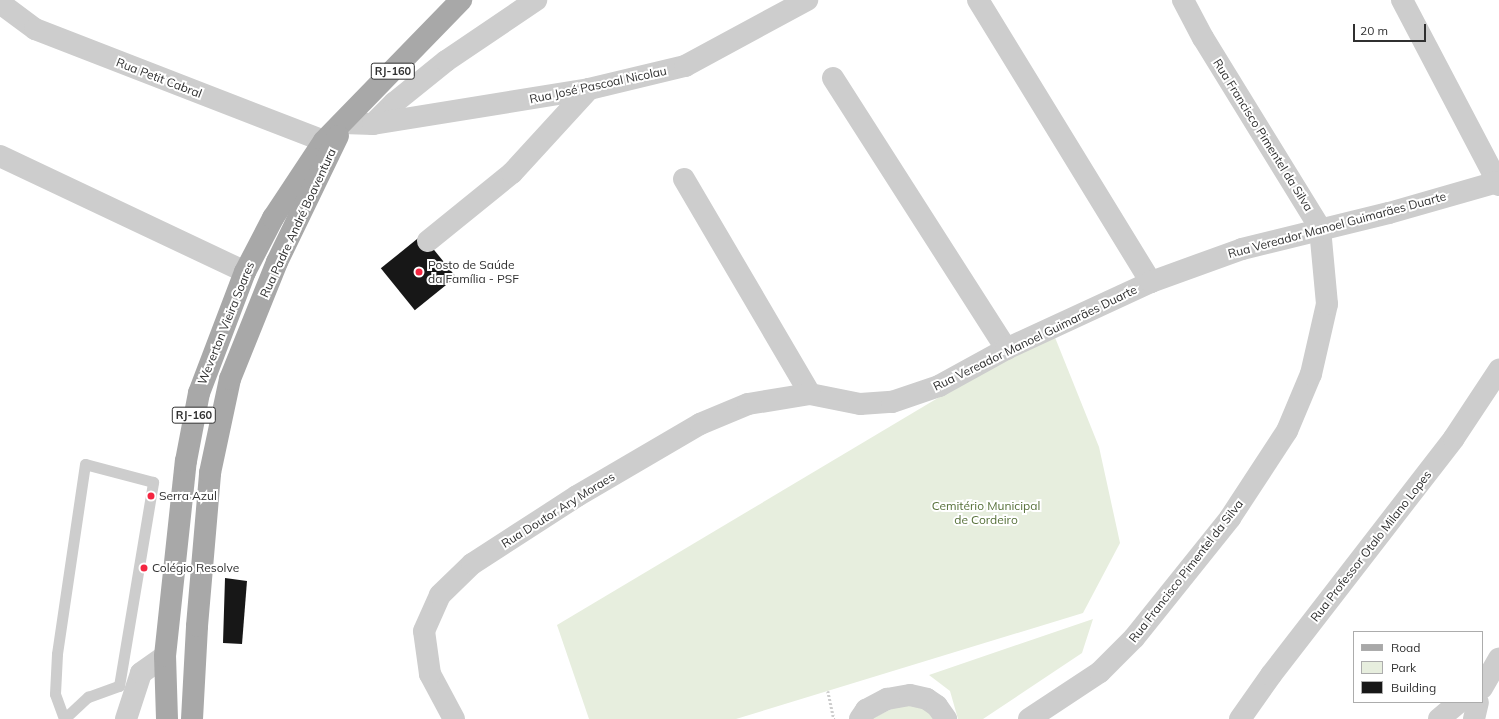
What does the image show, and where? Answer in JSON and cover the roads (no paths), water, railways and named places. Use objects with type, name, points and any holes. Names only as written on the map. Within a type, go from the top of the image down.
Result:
[{"type":"main road","name":"Weverton Vieira Soares","points":[[167,719],[165,656],[186,461],[198,393],[244,272],[274,218],[324,141],[461,0]]},
{"type":"main road","name":"Rua Padre André Boaventura","points":[[192,719],[197,626],[210,473],[230,379],[277,262],[331,154],[343,123]]},
{"type":"street","points":[[343,123],[373,124],[394,103],[446,61],[536,0]]},
{"type":"street","name":"Rua José Pascoal Nicolau","points":[[373,124],[589,90],[685,66],[807,0]]},
{"type":"street","points":[[978,0],[1151,282]]},
{"type":"street","name":"Rua Francisco Pimentel da Silva","points":[[1030,719],[1100,672],[1134,638],[1230,518],[1287,431],[1311,374],[1327,304],[1320,228],[1203,38],[1183,0]]},
{"type":"street","points":[[1402,0],[1498,184]]},
{"type":"street","name":"Rua Petit Cabral","points":[[0,3],[35,28],[324,141]]},
{"type":"street","points":[[833,78],[1006,350]]},
{"type":"street","points":[[428,241],[512,173],[589,90]]},
{"type":"street","points":[[0,156],[244,272]]},
{"type":"street","points":[[684,179],[810,394]]},
{"type":"street","name":"Rua Vereador Manoel Guimarães Duarte","points":[[810,394],[860,404],[892,402],[939,386],[1006,350],[1151,282],[1242,249],[1320,228],[1389,213],[1498,184]]},
{"type":"street","name":"Rua Professor Otalo Milano Lopes","points":[[1240,719],[1270,675],[1454,438],[1499,370]]},
{"type":"street","name":"Rua Doutor Ary Moraes","points":[[454,719],[430,674],[424,631],[440,595],[472,564],[577,496],[700,424],[748,404],[810,394]]},
{"type":"street","points":[[126,719],[141,673],[165,656]]},
{"type":"street","points":[[1483,685],[1499,658]]},
{"type":"street","points":[[1483,686],[1499,672]]},
{"type":"street","points":[[842,719],[863,715],[887,699],[910,695],[927,699],[937,706],[946,719]]},
{"type":"street","points":[[1439,719],[1458,703]]},
{"type":"street","points":[[1474,719],[1478,703]]},
{"type":"lane","points":[[85,464],[153,482],[119,686],[88,697],[64,719],[55,694],[57,654],[85,464]]},
{"type":"place","name":"Posto de Saúde da Família - PSF","points":[[419,272]]},
{"type":"place","name":"Serra Azul","points":[[151,496]]},
{"type":"place","name":"Colégio Resolve","points":[[144,568]]},
{"type":"park label","name":"Cemitério Municipal de Cordeiro","points":[[986,513]]}]
